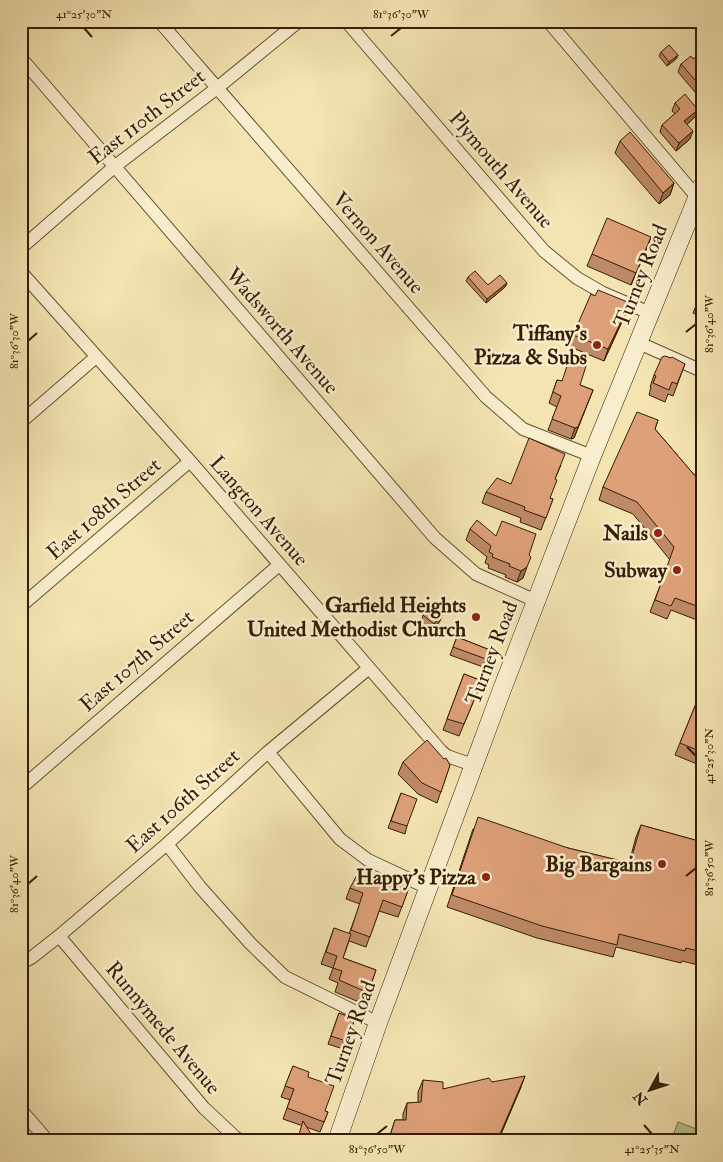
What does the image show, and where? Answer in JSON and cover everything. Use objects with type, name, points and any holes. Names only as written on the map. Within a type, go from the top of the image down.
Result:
[{"type":"main road","name":"Turney Road","points":[[336,1141],[473,766],[536,601],[592,456],[699,192]]},
{"type":"street","name":"Vernon Avenue","points":[[159,21],[486,398],[523,429],[592,456]]},
{"type":"street","name":"East 110th Street","points":[[21,248],[114,167],[217,88],[299,21]]},
{"type":"street","name":"Plymouth Avenue","points":[[346,21],[544,251],[577,278],[603,293],[650,313]]},
{"type":"street","points":[[548,21],[699,192]]},
{"type":"street","name":"Wadsworth Avenue","points":[[21,58],[436,538],[476,574],[536,601]]},
{"type":"street","name":"Langton Avenue","points":[[21,272],[190,461],[441,751],[447,756],[473,766]]},
{"type":"street","points":[[639,343],[702,371]]},
{"type":"street","points":[[21,422],[96,357]]},
{"type":"street","name":"East 108th Street","points":[[21,606],[190,461]]},
{"type":"street","name":"East 107th Street","points":[[21,788],[279,565]]},
{"type":"street","name":"East 106th Street","points":[[21,963],[31,958],[59,936],[167,844],[268,752],[369,668]]},
{"type":"street","points":[[268,752],[340,839],[368,860],[428,888]]},
{"type":"street","points":[[167,844],[200,887],[244,936],[285,977],[378,1023]]},
{"type":"street","name":"Runnymede Avenue","points":[[59,936],[204,1108],[241,1141]]},
{"type":"street","points":[[21,1110],[48,1141]]},
{"type":"green space","points":[[678,1122],[702,1131],[702,1141],[671,1141]]},
{"type":"building","points":[[669,45],[678,55],[669,62],[661,52]]},
{"type":"building","points":[[691,56],[693,59],[697,56],[702,62],[702,88],[681,64]]},
{"type":"building","points":[[685,94],[698,110],[684,121],[693,131],[679,143],[662,125],[680,109],[675,103]]},
{"type":"building","points":[[630,132],[674,183],[663,193],[620,141]]},
{"type":"building","points":[[607,218],[651,237],[636,273],[592,254]]},
{"type":"building","points":[[475,271],[488,285],[500,275],[507,283],[487,299],[468,277]]},
{"type":"building","points":[[598,290],[630,303],[608,349],[573,335],[591,294],[595,296]]},
{"type":"building","points":[[702,292],[702,304],[697,302]]},
{"type":"building","points":[[662,357],[672,357],[685,364],[677,384],[672,382],[669,390],[653,383],[656,376],[654,375]]},
{"type":"building","points":[[569,360],[586,366],[580,385],[593,390],[578,427],[575,428],[552,419],[561,396],[553,392],[557,380],[562,381]]},
{"type":"building","points":[[637,412],[658,420],[655,429],[702,484],[702,608],[675,598],[671,606],[655,600],[674,547],[637,502],[603,487]]},
{"type":"building","points":[[529,438],[565,454],[555,479],[557,480],[550,498],[553,499],[546,518],[524,510],[525,507],[486,492],[497,478],[511,484]]},
{"type":"building","points":[[477,520],[496,536],[502,521],[536,534],[527,567],[521,571],[509,566],[510,564],[492,557],[493,554],[489,552],[491,546],[470,529]]},
{"type":"building","points":[[433,604],[443,613],[434,624],[423,615]]},
{"type":"building","points":[[457,637],[490,650],[486,659],[453,647]]},
{"type":"building","points":[[464,674],[482,681],[464,724],[447,719]]},
{"type":"building","points":[[702,689],[702,752],[680,743]]},
{"type":"building","points":[[427,740],[444,759],[446,758],[450,765],[441,792],[422,783],[403,762]]},
{"type":"building","points":[[401,793],[417,799],[407,826],[391,821]]},
{"type":"building","points":[[478,817],[568,848],[630,863],[641,825],[702,842],[702,952],[686,948],[685,951],[619,934],[617,945],[542,926],[452,895]]},
{"type":"building","points":[[358,873],[388,883],[391,874],[411,882],[402,907],[383,900],[370,937],[351,930],[363,893],[350,888]]},
{"type":"building","points":[[334,928],[351,934],[343,958],[376,970],[370,987],[364,991],[339,980],[342,971],[333,968],[337,956],[326,952]]},
{"type":"building","points":[[339,1013],[355,1019],[346,1041],[331,1036]]},
{"type":"building","points":[[293,1066],[309,1072],[308,1077],[334,1086],[325,1111],[328,1112],[324,1122],[287,1108],[294,1089],[285,1086]]},
{"type":"building","points":[[525,1076],[497,1141],[395,1141],[389,1139],[395,1120],[406,1120],[407,1103],[421,1102],[423,1080],[443,1082],[443,1089],[489,1078],[492,1082]]},
{"type":"building","points":[[303,1121],[314,1139],[313,1141],[297,1141]]},
{"type":"place","name":"Tiffany’s Pizza & Subs","points":[[597,345]]},
{"type":"place","name":"Nails","points":[[658,533]]},
{"type":"place","name":"Subway","points":[[677,570]]},
{"type":"place","name":"Garfield Heights United Methodist Church","points":[[476,617]]},
{"type":"place","name":"Big Bargains","points":[[662,864]]},
{"type":"place","name":"Happy's Pizza","points":[[486,877]]}]
